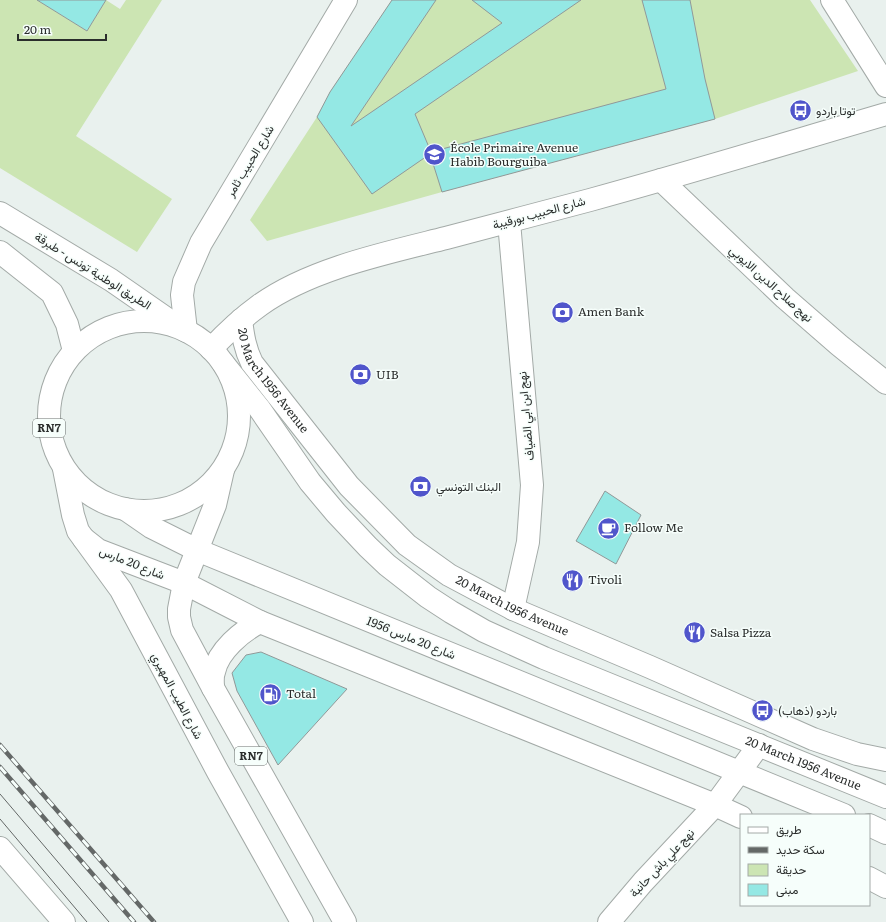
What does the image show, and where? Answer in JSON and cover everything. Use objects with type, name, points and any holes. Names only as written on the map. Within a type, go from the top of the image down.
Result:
[{"type":"main road","name":"شارع الحبيب ثامر","points":[[186,331],[182,296],[184,282],[201,243],[346,0]]},
{"type":"main road","points":[[832,0],[886,86]]},
{"type":"main road","name":"شارع الحبيب بورقيبة","points":[[217,356],[224,334],[271,298],[310,278],[365,259],[509,222],[661,180],[886,114]]},
{"type":"main road","name":"نهج صلاح الدين الايوبي","points":[[661,180],[785,298],[886,383]]},
{"type":"main road","name":"الطريق الوطنية تونس - طبرقة","points":[[0,213],[111,280],[186,331]]},
{"type":"main road","name":"نهج ابن ابي الضياف","points":[[509,222],[532,485],[528,542],[513,609]]},
{"type":"main road","points":[[0,252],[52,293],[67,324],[74,351]]},
{"type":"main road","name":"20 March 1956 Avenue","points":[[241,320],[246,350],[252,363],[350,486],[407,545],[449,575],[513,609],[650,667],[813,739],[856,754],[886,760]]},
{"type":"main road","name":"RN7","points":[[224,469],[212,483],[197,495],[181,504],[163,510],[144,511],[125,509],[104,503],[95,498],[77,484],[64,468],[58,458],[51,438],[49,416],[50,404],[55,381],[63,365],[74,351],[89,338],[107,328],[126,322],[147,321],[167,324],[186,331],[199,339],[217,356],[233,383],[238,404],[238,427],[233,449],[224,469],[215,505],[184,584],[179,617],[182,630],[213,688],[345,922]]},
{"type":"main road","points":[[217,356],[259,408],[310,482],[336,513],[387,565],[428,597],[450,612],[484,631],[544,658],[759,745]]},
{"type":"main road","name":"شارع الطيب المهيري","points":[[64,468],[73,515],[78,531],[121,590],[218,772],[302,922]]},
{"type":"main road","name":"شارع 20 مارس 1956","points":[[125,509],[151,527],[197,550],[702,757],[740,771]]},
{"type":"main road","name":"شارع 20 مارس","points":[[83,539],[101,551],[184,584]]},
{"type":"main road","points":[[184,584],[260,622],[715,805],[740,817]]},
{"type":"main road","points":[[213,688],[213,673],[216,663],[238,636],[248,628],[260,622]]},
{"type":"main road","name":"20 March 1956 Avenue","points":[[759,745],[886,797]]},
{"type":"main road","name":"نهج علي باش حانبة","points":[[609,922],[643,882],[715,805],[759,745]]},
{"type":"main road","points":[[740,771],[842,814]]},
{"type":"main road","points":[[870,826],[886,833]]},
{"type":"main road","points":[[0,848],[64,922]]},
{"type":"main road","points":[[870,879],[886,887]]},
{"type":"green space","points":[[0,0],[37,0],[87,31],[106,0],[120,9],[126,0],[162,0],[76,136],[172,199],[137,252],[0,168]]},
{"type":"green space","name":"École Primaire Avenue Habib Bourguiba","points":[[392,0],[810,0],[858,71],[715,119],[442,192],[267,241],[250,220],[317,117],[330,92]]},
{"type":"building","points":[[37,0],[106,0],[87,31]]},
{"type":"building","points":[[392,0],[436,0],[351,126],[502,23],[472,0],[581,0],[415,114],[431,152],[666,89],[642,0],[690,0],[705,79],[715,119],[442,192],[430,154],[372,194],[317,117],[330,92]]},
{"type":"building","name":"Follow Me","points":[[605,491],[641,515],[616,564],[576,541]]},
{"type":"building","points":[[261,652],[347,689],[278,765],[237,691],[232,673],[246,655]]},
{"type":"tram line","points":[[0,794],[109,922]]},
{"type":"tram line","points":[[0,819],[87,922]]},
{"type":"railway","points":[[0,745],[154,922]]},
{"type":"railway","points":[[0,767],[134,922]]},
{"type":"place","name":"توتا باردو","points":[[801,111]]},
{"type":"place","name":"École Primaire Avenue Habib Bourguiba","points":[[435,155]]},
{"type":"place","name":"Amen Bank","points":[[563,312]]},
{"type":"place","name":"UIB","points":[[361,375]]},
{"type":"place","name":"البنك التونسي","points":[[421,487]]},
{"type":"place","name":"Follow Me","points":[[609,528]]},
{"type":"place","name":"Tivoli","points":[[572,580]]},
{"type":"place","name":"Salsa Pizza","points":[[695,633]]},
{"type":"place","name":"Total","points":[[271,694]]},
{"type":"place","name":"باردو (ذهاب)","points":[[762,711]]}]
